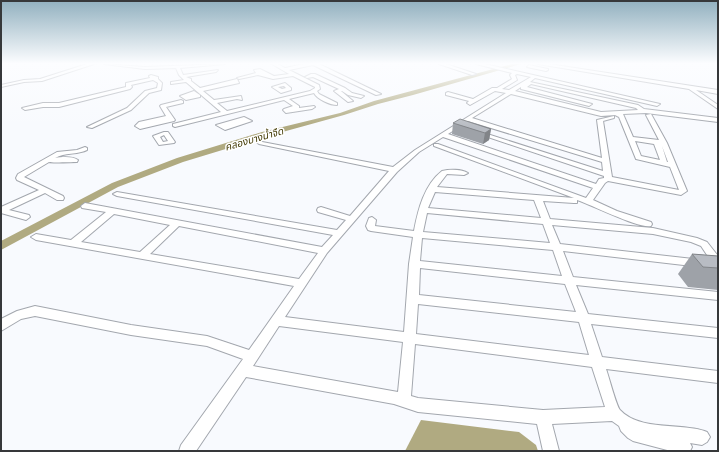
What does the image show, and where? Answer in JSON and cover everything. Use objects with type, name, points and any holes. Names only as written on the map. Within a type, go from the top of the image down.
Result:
[{"type":"street","points":[[25,108],[43,105],[59,105],[128,88],[130,87],[129,85]]},
{"type":"street","points":[[138,87],[143,85]]},
{"type":"street","points":[[96,132],[97,128],[90,127],[129,109],[147,92],[159,89],[161,85]]},
{"type":"street","points":[[195,85],[226,113]]},
{"type":"street","points":[[200,90],[222,85]]},
{"type":"street","points":[[315,85],[318,88],[315,91]]},
{"type":"street","points":[[334,85],[343,89],[337,92],[361,96]]},
{"type":"street","points":[[359,85],[378,94]]},
{"type":"street","points":[[499,89],[505,85]]},
{"type":"street","points":[[187,451],[324,251],[394,170],[417,151],[463,124],[522,85]]},
{"type":"street","points":[[512,92],[528,85]]},
{"type":"street","points":[[471,130],[509,141],[608,177],[681,192],[683,191],[646,113],[638,107],[540,85]]},
{"type":"street","points":[[571,85],[657,104]]},
{"type":"street","points":[[669,85],[718,92]]},
{"type":"street","points":[[551,102],[574,86]]},
{"type":"street","points":[[524,88],[591,103],[558,96]]},
{"type":"street","points":[[690,88],[718,107]]},
{"type":"street","points":[[448,94],[472,102],[494,89],[499,89],[601,114],[646,113],[718,120]]},
{"type":"street","points":[[701,90],[718,102]]},
{"type":"street","points":[[281,91],[297,107]]},
{"type":"street","points":[[172,121],[210,117],[315,91]]},
{"type":"street","points":[[315,91],[318,96],[335,104]]},
{"type":"street","points":[[198,96],[206,95]]},
{"type":"street","points":[[348,95],[350,101]]},
{"type":"street","points":[[607,100],[614,95]]},
{"type":"street","points":[[166,133],[178,130],[163,106],[181,102]]},
{"type":"street","points":[[619,114],[639,159],[669,164]]},
{"type":"street","points":[[608,177],[600,120],[619,114]]},
{"type":"street","points":[[210,117],[220,125]]},
{"type":"street","points":[[708,120],[718,123]]},
{"type":"street","points":[[463,124],[517,134],[605,161]]},
{"type":"street","points":[[480,161],[517,134]]},
{"type":"street","points":[[443,135],[598,187]]},
{"type":"street","points":[[630,138],[661,143]]},
{"type":"street","points":[[259,142],[394,170]]},
{"type":"street","points":[[436,145],[588,201],[614,213],[648,224]]},
{"type":"street","points":[[556,154],[562,148]]},
{"type":"street","points":[[60,198],[20,178],[59,153],[78,152],[85,149]]},
{"type":"street","points":[[44,162],[64,159],[74,160]]},
{"type":"street","points":[[531,180],[542,168]]},
{"type":"street","points":[[404,401],[413,300],[414,264],[423,210],[433,189],[445,172],[464,173]]},
{"type":"street","points":[[588,201],[602,181],[608,177]]},
{"type":"street","points":[[433,189],[574,201]]},
{"type":"street","points":[[1,210],[45,190]]},
{"type":"street","points":[[117,194],[339,234]]},
{"type":"street","points":[[538,199],[583,317],[617,417],[633,433],[684,447]]},
{"type":"street","points":[[85,206],[324,251]]},
{"type":"street","points":[[1,210],[26,218]]},
{"type":"street","points":[[321,210],[351,218]]},
{"type":"street","points":[[423,210],[653,231],[686,238],[704,244],[718,264]]},
{"type":"street","points":[[73,243],[114,212]]},
{"type":"street","points":[[372,220],[370,226],[371,228],[418,235],[556,247],[718,264]]},
{"type":"street","points":[[143,256],[177,223]]},
{"type":"street","points":[[36,237],[302,283]]},
{"type":"street","points":[[414,264],[718,296]]},
{"type":"street","points":[[413,300],[583,317],[718,333]]},
{"type":"street","points":[[1,326],[13,317],[24,312],[35,311],[131,330],[207,341],[252,356]]},
{"type":"street","points":[[275,321],[718,377]]},
{"type":"street","points":[[242,370],[394,397],[418,405],[543,417],[617,417],[642,429],[702,438]]},
{"type":"street","points":[[543,417],[551,451]]},
{"type":"shaded area","points":[[421,420],[519,432],[536,445],[538,451],[405,451]]},
{"type":"building","points":[[460,119],[491,129],[485,133],[453,123]]},
{"type":"building","points":[[692,254],[718,256],[718,268],[703,267]]},
{"type":"waterway","name":"คลองบางน้ำจืด","points":[[1,246],[54,216],[115,185],[180,160],[265,134],[342,114],[376,102],[443,85]]}]
